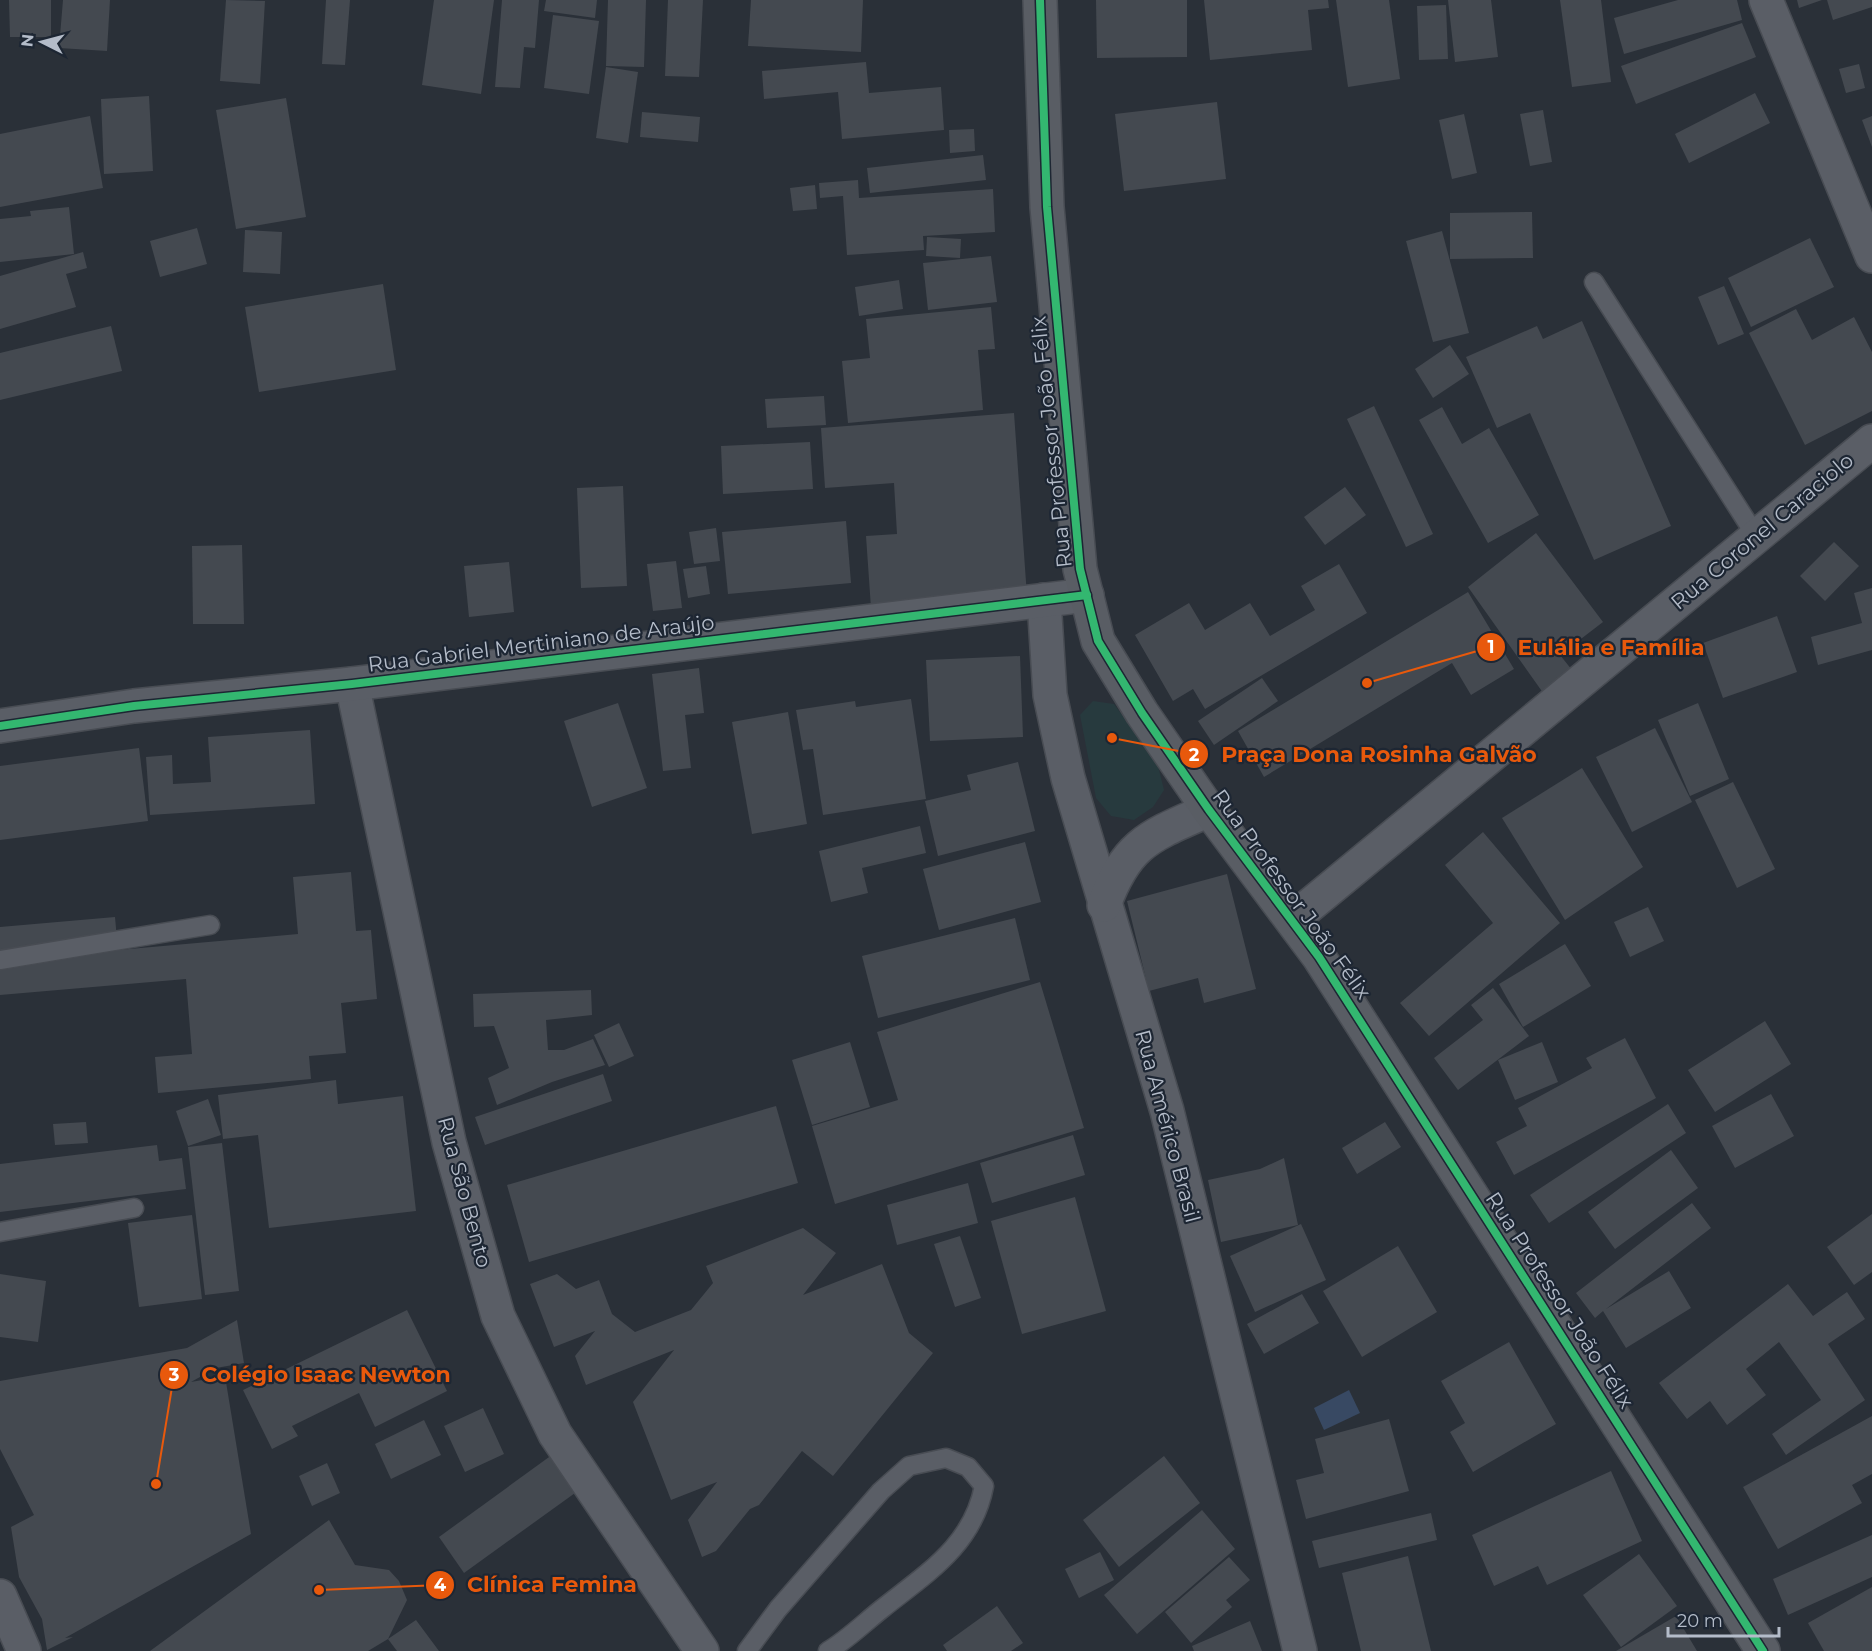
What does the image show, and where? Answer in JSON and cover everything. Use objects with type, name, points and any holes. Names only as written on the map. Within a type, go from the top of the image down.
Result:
[{"type":"street","name":"Rua Professor João Félix","points":[[1040,0],[1047,207],[1080,569],[1098,641],[1142,713],[1209,810],[1292,920],[1348,1000],[1763,1651]]},
{"type":"street","points":[[1766,0],[1872,256]]},
{"type":"street","name":"Rua Coronel Caraciolo","points":[[1292,920],[1872,441]]},
{"type":"street","name":"Rua Gabriel Mertiniano de Araújo","points":[[0,726],[134,706],[352,684],[1087,595]]},
{"type":"street","name":"Rua Américo Brasil","points":[[1044,600],[1050,695],[1068,778],[1167,1111],[1300,1651]]},
{"type":"street","name":"Rua São Bento","points":[[352,684],[449,1142],[498,1316],[555,1434],[702,1651]]},
{"type":"street","points":[[1104,905],[1112,882],[1129,855],[1152,835],[1209,810]]},
{"type":"street","points":[[0,1596],[24,1651]]},
{"type":"lane","points":[[1594,282],[1756,536]]},
{"type":"lane","points":[[0,960],[210,925]]},
{"type":"lane","points":[[0,1232],[134,1208]]},
{"type":"lane","points":[[747,1651],[778,1609],[881,1491],[909,1466],[946,1458],[968,1467],[984,1486],[980,1509],[969,1530],[948,1556],[828,1651]]},
{"type":"green space","points":[[1093,701],[1114,704],[1157,762],[1164,790],[1153,807],[1134,820],[1111,816],[1096,798],[1080,715]]},
{"type":"water","points":[[1349,1390],[1360,1413],[1324,1430],[1314,1408]]},
{"type":"building","points":[[9,0],[51,0],[51,37],[10,37]]},
{"type":"building","points":[[63,0],[110,0],[107,51],[59,48]]},
{"type":"building","points":[[226,0],[265,1],[260,84],[220,81]]},
{"type":"building","points":[[326,0],[350,0],[345,65],[322,64]]},
{"type":"building","points":[[434,0],[494,0],[481,94],[422,85]]},
{"type":"building","points":[[502,0],[539,0],[535,48],[524,47],[520,88],[495,87]]},
{"type":"building","points":[[546,0],[597,0],[595,18],[544,11]]},
{"type":"building","points":[[608,0],[646,0],[644,67],[606,66]]},
{"type":"building","points":[[668,0],[703,0],[699,77],[665,76]]},
{"type":"building","points":[[751,0],[863,0],[861,52],[748,46]]},
{"type":"building","points":[[1096,0],[1187,0],[1187,57],[1097,58]]},
{"type":"building","points":[[1204,0],[1328,0],[1329,8],[1308,10],[1312,50],[1210,60]]},
{"type":"building","points":[[1336,0],[1389,0],[1400,79],[1348,87]]},
{"type":"building","points":[[1448,0],[1491,0],[1498,57],[1455,62]]},
{"type":"building","points":[[1560,0],[1601,0],[1611,82],[1572,87]]},
{"type":"building","points":[[1678,0],[1737,0],[1742,20],[1624,54],[1614,18]]},
{"type":"building","points":[[1797,0],[1822,0],[1799,8]]},
{"type":"building","points":[[1827,0],[1872,0],[1872,7],[1833,20]]},
{"type":"building","points":[[1446,5],[1448,59],[1419,60],[1417,6]]},
{"type":"building","points":[[553,15],[599,21],[589,94],[544,88]]},
{"type":"building","points":[[1742,23],[1756,57],[1636,104],[1621,66]]},
{"type":"building","points":[[866,62],[869,93],[941,87],[944,130],[842,139],[838,92],[764,99],[762,71]]},
{"type":"building","points":[[1859,64],[1865,88],[1846,93],[1839,69]]},
{"type":"building","points":[[606,67],[638,72],[628,143],[596,138]]},
{"type":"building","points":[[1755,93],[1770,123],[1689,163],[1675,134]]},
{"type":"building","points":[[149,96],[153,171],[104,174],[101,99]]},
{"type":"building","points":[[286,98],[306,217],[236,229],[216,110]]},
{"type":"building","points":[[1217,102],[1226,179],[1124,191],[1115,114]]},
{"type":"building","points":[[1543,110],[1552,162],[1530,166],[1520,114]]},
{"type":"building","points":[[642,112],[700,117],[698,142],[640,137]]},
{"type":"building","points":[[1464,114],[1477,173],[1452,179],[1439,120]]},
{"type":"building","points":[[90,116],[103,188],[0,207],[0,134]]},
{"type":"building","points":[[1872,116],[1872,147],[1862,120]]},
{"type":"building","points":[[974,129],[975,151],[950,153],[949,130]]},
{"type":"building","points":[[983,155],[986,180],[870,193],[867,168]]},
{"type":"building","points":[[858,180],[859,198],[993,189],[995,232],[923,236],[924,250],[847,255],[843,196],[820,198],[819,183]]},
{"type":"building","points":[[815,185],[817,209],[793,211],[790,188]]},
{"type":"building","points":[[69,207],[74,254],[0,262],[0,219],[31,216],[30,211]]},
{"type":"building","points":[[1532,212],[1533,258],[1450,259],[1450,213]]},
{"type":"building","points":[[197,228],[207,264],[160,277],[150,241]]},
{"type":"building","points":[[245,230],[282,232],[280,274],[243,272]]},
{"type":"building","points":[[1442,231],[1469,333],[1433,342],[1406,241]]},
{"type":"building","points":[[927,237],[961,239],[960,258],[926,256]]},
{"type":"building","points":[[1810,238],[1834,287],[1751,327],[1728,278]]},
{"type":"building","points":[[83,252],[87,268],[66,274],[76,307],[0,329],[0,276]]},
{"type":"building","points":[[991,256],[997,302],[928,310],[923,263]]},
{"type":"building","points":[[899,280],[903,309],[859,316],[855,287]]},
{"type":"building","points":[[383,284],[396,370],[259,392],[245,307]]},
{"type":"building","points":[[1724,286],[1744,334],[1718,345],[1698,297]]},
{"type":"building","points":[[991,307],[995,349],[978,350],[983,410],[848,423],[842,361],[870,358],[866,319]]},
{"type":"building","points":[[1796,309],[1812,340],[1854,317],[1872,352],[1872,411],[1805,445],[1749,333]]},
{"type":"building","points":[[1582,321],[1671,526],[1594,560],[1530,413],[1497,428],[1466,357],[1537,326],[1543,339]]},
{"type":"building","points":[[111,326],[122,371],[0,400],[0,353]]},
{"type":"building","points":[[1450,345],[1469,374],[1433,398],[1415,369]]},
{"type":"building","points":[[824,396],[826,425],[767,428],[765,399]]},
{"type":"building","points":[[1374,406],[1433,534],[1406,547],[1347,419]]},
{"type":"building","points":[[1442,407],[1462,444],[1489,428],[1539,515],[1488,543],[1419,420]]},
{"type":"building","points":[[1014,413],[1027,596],[871,608],[866,536],[897,534],[894,483],[825,488],[821,428]]},
{"type":"building","points":[[810,442],[813,489],[723,494],[721,446]]},
{"type":"building","points":[[623,486],[627,586],[581,588],[577,488]]},
{"type":"building","points":[[1345,487],[1366,515],[1325,545],[1304,517]]},
{"type":"building","points":[[846,521],[851,583],[728,594],[722,532]]},
{"type":"building","points":[[716,528],[720,561],[694,564],[689,532]]},
{"type":"building","points":[[1536,533],[1603,622],[1560,655],[1576,675],[1546,697],[1468,587]]},
{"type":"building","points":[[1834,542],[1859,566],[1825,601],[1800,576]]},
{"type":"building","points":[[242,545],[244,624],[193,624],[192,546]]},
{"type":"building","points":[[676,561],[682,608],[653,611],[647,564]]},
{"type":"building","points":[[509,562],[514,612],[469,617],[464,566]]},
{"type":"building","points":[[1339,564],[1367,613],[1205,709],[1193,689],[1173,701],[1135,635],[1189,603],[1205,630],[1250,603],[1270,636],[1315,610],[1301,586]]},
{"type":"building","points":[[706,566],[710,594],[688,598],[683,569]]},
{"type":"building","points":[[1872,588],[1872,650],[1818,665],[1811,637],[1862,623],[1854,593]]},
{"type":"building","points":[[1468,592],[1514,669],[1471,695],[1452,663],[1264,777],[1238,731]]},
{"type":"building","points":[[1777,616],[1797,672],[1723,698],[1703,643]]},
{"type":"building","points":[[1020,656],[1023,737],[930,741],[926,660]]},
{"type":"building","points":[[699,668],[704,713],[685,715],[691,768],[663,771],[652,674]]},
{"type":"building","points":[[1262,678],[1278,701],[1214,745],[1198,721]]},
{"type":"building","points":[[911,699],[926,799],[823,815],[813,749],[803,750],[796,710],[855,701],[856,707]]},
{"type":"building","points":[[618,703],[647,788],[592,807],[564,721]]},
{"type":"building","points":[[1698,703],[1729,779],[1690,796],[1658,720]]},
{"type":"building","points":[[788,712],[807,824],[752,834],[732,722]]},
{"type":"building","points":[[1655,728],[1692,802],[1632,832],[1596,757]]},
{"type":"building","points":[[310,730],[315,804],[150,815],[146,757],[172,755],[173,784],[211,782],[208,737]]},
{"type":"building","points":[[139,748],[148,821],[0,840],[0,766]]},
{"type":"building","points":[[1018,762],[1035,831],[938,856],[925,801],[971,790],[967,775]]},
{"type":"building","points":[[1582,768],[1643,867],[1565,920],[1502,818]]},
{"type":"building","points":[[1733,782],[1775,869],[1737,888],[1695,800]]},
{"type":"building","points":[[920,826],[926,853],[862,868],[868,893],[831,902],[819,851]]},
{"type":"building","points":[[1483,832],[1560,923],[1429,1036],[1400,1003],[1493,923],[1445,865]]},
{"type":"building","points":[[1025,842],[1041,902],[939,930],[923,869]]},
{"type":"building","points":[[351,872],[356,931],[371,930],[377,999],[341,1003],[346,1053],[309,1056],[311,1079],[158,1093],[155,1057],[192,1054],[186,979],[0,995],[0,927],[115,917],[118,950],[298,934],[293,877]]},
{"type":"building","points":[[1227,874],[1256,989],[1204,1003],[1198,978],[1149,991],[1127,901]]},
{"type":"building","points":[[1648,907],[1664,941],[1630,957],[1614,922]]},
{"type":"building","points":[[1015,918],[1030,980],[878,1018],[862,956]]},
{"type":"building","points":[[1565,944],[1591,986],[1523,1027],[1499,984]]},
{"type":"building","points":[[1040,982],[1084,1128],[835,1204],[812,1126],[898,1100],[877,1032]]},
{"type":"building","points":[[1493,988],[1529,1036],[1458,1090],[1434,1058],[1483,1020],[1471,1005]]},
{"type":"building","points":[[591,990],[592,1015],[546,1020],[548,1050],[564,1050],[593,1039],[605,1065],[552,1082],[497,1105],[488,1078],[509,1068],[494,1026],[474,1027],[473,994]]},
{"type":"building","points":[[1765,1021],[1791,1064],[1715,1112],[1688,1070]]},
{"type":"building","points":[[619,1023],[634,1056],[609,1067],[594,1035]]},
{"type":"building","points":[[1625,1038],[1656,1098],[1514,1175],[1496,1142],[1527,1126],[1518,1108],[1592,1068],[1586,1058]]},
{"type":"building","points":[[850,1042],[870,1107],[812,1125],[792,1060]]},
{"type":"building","points":[[1542,1042],[1558,1082],[1515,1100],[1498,1060]]},
{"type":"building","points":[[603,1074],[612,1101],[485,1145],[475,1117]]},
{"type":"building","points":[[336,1080],[338,1104],[403,1096],[416,1211],[269,1228],[258,1135],[223,1139],[218,1095]]},
{"type":"building","points":[[1771,1094],[1794,1136],[1735,1168],[1712,1126]]},
{"type":"building","points":[[208,1099],[221,1135],[188,1146],[176,1111]]},
{"type":"building","points":[[1668,1104],[1686,1133],[1549,1223],[1530,1195]]},
{"type":"building","points":[[776,1106],[798,1183],[529,1262],[507,1185]]},
{"type":"building","points":[[86,1122],[88,1143],[55,1145],[53,1124]]},
{"type":"building","points":[[1385,1122],[1401,1147],[1357,1174],[1342,1148]]},
{"type":"building","points":[[1073,1135],[1085,1175],[992,1203],[980,1163]]},
{"type":"building","points":[[222,1143],[239,1291],[205,1295],[188,1147]]},
{"type":"building","points":[[157,1145],[159,1161],[182,1158],[186,1189],[0,1212],[0,1164]]},
{"type":"building","points":[[1671,1150],[1698,1188],[1615,1249],[1588,1212]]},
{"type":"building","points":[[1284,1158],[1298,1225],[1221,1242],[1208,1180],[1260,1169]]},
{"type":"building","points":[[968,1183],[978,1223],[897,1245],[887,1205]]},
{"type":"building","points":[[1075,1197],[1106,1311],[1022,1334],[991,1221]]},
{"type":"building","points":[[1692,1203],[1711,1228],[1606,1309],[1669,1271],[1691,1308],[1626,1348],[1603,1311],[1595,1318],[1576,1293]]},
{"type":"building","points":[[1872,1214],[1872,1272],[1854,1285],[1827,1247]]},
{"type":"building","points":[[192,1215],[202,1299],[139,1307],[128,1223]]},
{"type":"building","points":[[1301,1224],[1326,1280],[1255,1312],[1230,1256]]},
{"type":"building","points":[[803,1228],[836,1253],[803,1295],[882,1264],[909,1333],[933,1353],[833,1476],[802,1451],[759,1505],[750,1509],[716,1551],[702,1557],[688,1520],[717,1482],[671,1500],[633,1402],[674,1350],[586,1385],[575,1356],[595,1331],[554,1347],[530,1284],[557,1274],[576,1289],[599,1280],[612,1314],[635,1332],[691,1310],[713,1283],[706,1266]]},
{"type":"building","points":[[960,1236],[981,1298],[955,1307],[934,1244]]},
{"type":"building","points":[[1398,1246],[1437,1312],[1362,1357],[1323,1291]]},
{"type":"building","points":[[0,1274],[46,1281],[38,1342],[0,1337]]},
{"type":"building","points":[[1788,1284],[1813,1316],[1847,1292],[1865,1319],[1828,1344],[1865,1400],[1786,1455],[1772,1434],[1821,1400],[1779,1342],[1746,1369],[1766,1395],[1727,1425],[1710,1401],[1687,1419],[1659,1383]]},
{"type":"building","points":[[1302,1294],[1319,1323],[1264,1354],[1247,1324]]},
{"type":"building","points":[[407,1310],[447,1391],[375,1427],[359,1393],[292,1426],[298,1436],[272,1449],[243,1390]]},
{"type":"building","points":[[237,1320],[244,1363],[216,1368],[191,1382],[225,1376],[251,1534],[47,1650],[42,1619],[19,1577],[11,1527],[34,1515],[0,1449],[0,1381],[187,1348]]},
{"type":"building","points":[[1509,1342],[1556,1424],[1473,1472],[1450,1432],[1465,1423],[1441,1381]]},
{"type":"building","points":[[483,1408],[504,1454],[465,1472],[444,1426]]},
{"type":"building","points":[[1872,1416],[1872,1474],[1852,1485],[1862,1503],[1778,1549],[1743,1487]]},
{"type":"building","points":[[1389,1419],[1409,1491],[1306,1519],[1296,1480],[1324,1473],[1315,1439]]},
{"type":"building","points":[[424,1420],[441,1455],[391,1479],[375,1444]]},
{"type":"building","points":[[556,1452],[582,1488],[464,1573],[439,1537]]},
{"type":"building","points":[[1164,1456],[1200,1503],[1119,1567],[1083,1520]]},
{"type":"building","points":[[327,1463],[340,1493],[312,1506],[299,1476]]},
{"type":"building","points":[[1611,1471],[1642,1541],[1547,1585],[1538,1566],[1494,1586],[1472,1535]]},
{"type":"building","points":[[1202,1510],[1235,1549],[1137,1634],[1104,1595]]},
{"type":"building","points":[[1431,1513],[1437,1540],[1319,1568],[1312,1541]]},
{"type":"building","points":[[329,1520],[355,1565],[389,1570],[399,1581],[407,1600],[388,1639],[368,1651],[150,1651]]},
{"type":"building","points":[[1872,1535],[1872,1577],[1788,1615],[1773,1579]]},
{"type":"building","points":[[1100,1552],[1114,1580],[1079,1598],[1065,1569]]},
{"type":"building","points":[[1639,1554],[1677,1606],[1621,1647],[1583,1595]]},
{"type":"building","points":[[1408,1556],[1431,1651],[1361,1651],[1342,1573]]},
{"type":"building","points":[[1229,1557],[1250,1580],[1226,1600],[1232,1607],[1191,1643],[1165,1612]]},
{"type":"building","points":[[1872,1587],[1872,1651],[1824,1651],[1808,1623]]},
{"type":"building","points":[[997,1606],[1023,1643],[1011,1651],[947,1651],[943,1645]]},
{"type":"building","points":[[1676,1616],[1697,1651],[1616,1651]]},
{"type":"building","points":[[416,1620],[439,1651],[397,1651],[388,1639]]},
{"type":"building","points":[[1250,1621],[1262,1651],[1194,1651],[1192,1646]]},
{"type":"cycle path","points":[[1040,0],[1047,207],[1080,569],[1098,641],[1142,713],[1209,810],[1319,957],[1763,1651]]},
{"type":"cycle path","points":[[0,726],[134,706],[352,684],[1087,595]]},
{"type":"place","name":"Eulália e Família","points":[[1367,683]]},
{"type":"place","name":"Praça Dona Rosinha Galvão","points":[[1112,738]]},
{"type":"place","name":"Colégio Isaac Newton","points":[[156,1484]]},
{"type":"place","name":"Clínica Femina","points":[[319,1590]]}]
